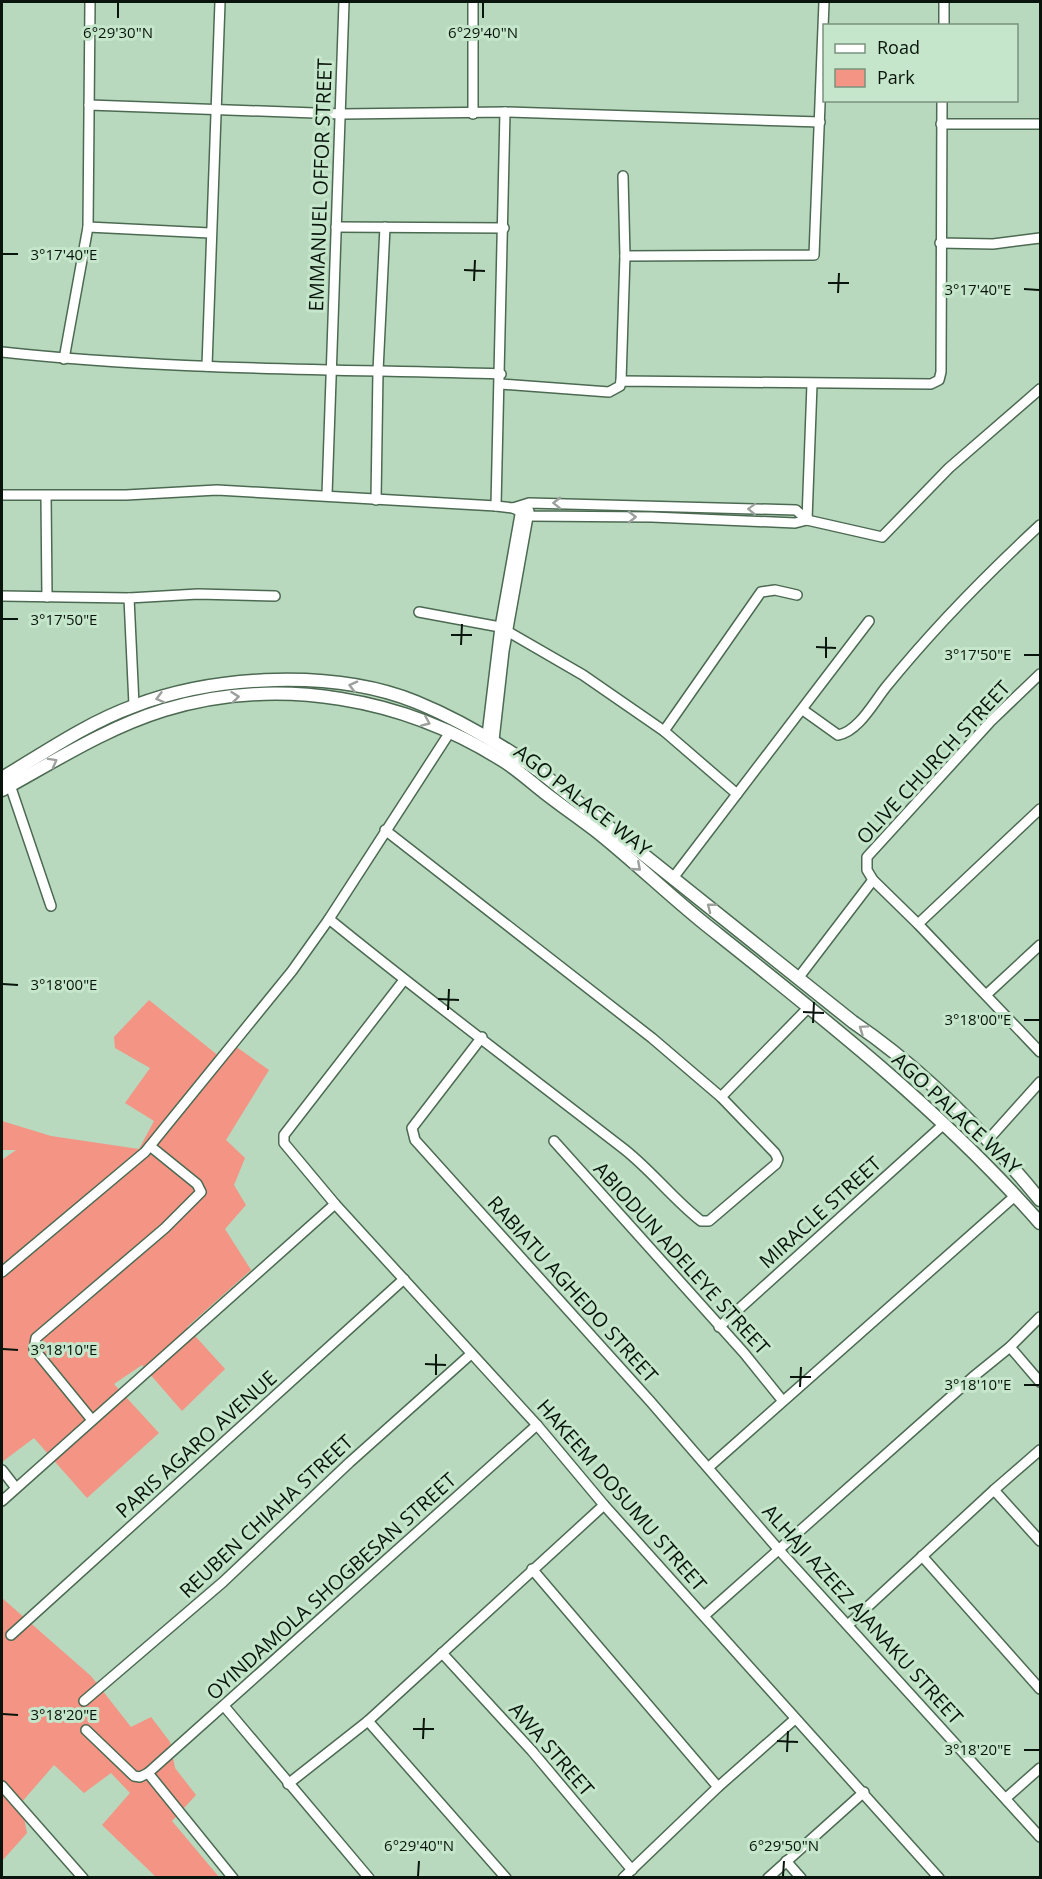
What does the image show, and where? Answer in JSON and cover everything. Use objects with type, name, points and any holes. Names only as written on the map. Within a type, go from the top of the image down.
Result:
[{"type":"main road","name":"AGO PALACE WAY","points":[[4,784],[98,721],[134,705],[219,685],[269,680],[339,682],[414,701],[491,738],[539,771],[887,1046],[988,1140],[1036,1188],[1041,1200]]},
{"type":"main road","name":"AGO PALACE WAY","points":[[4,784],[104,733],[164,710],[212,699],[266,694],[322,695],[361,701],[411,716],[450,732],[505,762],[600,834],[682,906],[883,1070],[984,1161],[1041,1223]]},
{"type":"main road","points":[[870,1059],[887,1046]]},
{"type":"main road","points":[[883,1070],[901,1059]]},
{"type":"street","points":[[64,359],[88,227],[90,2]]},
{"type":"street","points":[[207,366],[219,2]]},
{"type":"street","name":"EMMANUEL OFFOR STREET","points":[[327,495],[342,114],[344,2]]},
{"type":"street","points":[[473,2],[473,114]]},
{"type":"street","points":[[823,24],[824,2]]},
{"type":"street","points":[[944,2],[944,24]]},
{"type":"street","points":[[625,256],[814,255],[823,32]]},
{"type":"street","points":[[621,381],[931,384],[939,380],[941,372],[942,102]]},
{"type":"street","points":[[89,105],[215,112],[342,114],[505,112],[820,122]]},
{"type":"street","points":[[496,506],[501,384],[505,112]]},
{"type":"street","points":[[941,124],[1041,124]]},
{"type":"street","points":[[501,384],[609,392],[620,386],[625,256],[623,176]]},
{"type":"street","points":[[88,227],[210,233]]},
{"type":"street","points":[[336,227],[504,228]]},
{"type":"street","points":[[376,501],[378,370],[386,227]]},
{"type":"street","points":[[940,243],[993,243],[1041,238]]},
{"type":"street","points":[[2,352],[64,359],[207,366],[501,374]]},
{"type":"street","points":[[807,520],[812,384]]},
{"type":"street","points":[[2,495],[46,496],[217,490],[327,495],[376,501],[496,506],[652,517],[795,523],[807,520],[882,537],[949,468],[1041,389]]},
{"type":"street","points":[[46,496],[47,597]]},
{"type":"street","points":[[491,738],[504,629],[523,509]]},
{"type":"street","points":[[803,710],[838,735],[850,731],[894,676],[990,572],[1041,525]]},
{"type":"street","points":[[664,732],[761,592],[775,590],[797,595]]},
{"type":"street","points":[[2,596],[129,598],[198,594],[275,596]]},
{"type":"street","points":[[129,598],[134,705]]},
{"type":"street","points":[[419,612],[504,629],[583,675],[664,732],[737,794]]},
{"type":"street","points":[[673,878],[869,621]]},
{"type":"street","name":"OLIVE CHURCH STREET","points":[[873,880],[867,870],[867,857],[991,721],[1041,674]]},
{"type":"street","points":[[2,1272],[150,1146],[292,971],[329,919],[450,732]]},
{"type":"street","points":[[4,784],[51,906]]},
{"type":"street","points":[[918,924],[1041,809]]},
{"type":"street","points":[[329,919],[404,980],[482,1037],[561,1103],[626,1150],[701,1221],[709,1221],[776,1164],[778,1159],[720,1097],[652,1038],[385,830]]},
{"type":"street","points":[[799,977],[873,880],[1041,1052]]},
{"type":"street","points":[[986,996],[1041,945]]},
{"type":"street","name":"HAKEEM DOSUMU STREET","points":[[404,980],[285,1134],[284,1143],[335,1204],[537,1425],[604,1505],[939,1878]]},
{"type":"street","points":[[720,1097],[808,1008]]},
{"type":"street","name":"RABIATU AGHEDO STREET","points":[[482,1037],[412,1128],[412,1134],[709,1467]]},
{"type":"street","points":[[988,1140],[1041,1082]]},
{"type":"street","name":"MIRACLE STREET","points":[[719,1327],[944,1124]]},
{"type":"street","name":"ABIODUN ADELEYE STREET","points":[[554,1141],[782,1400]]},
{"type":"street","points":[[92,1420],[34,1348],[34,1343],[36,1338],[165,1228],[201,1191],[197,1184],[150,1146]]},
{"type":"street","points":[[709,1467],[782,1400],[1016,1196]]},
{"type":"street","points":[[2,1501],[335,1204]]},
{"type":"street","name":"PARIS AGARO AVENUE","points":[[11,1635],[404,1279]]},
{"type":"street","points":[[704,1616],[973,1377],[1010,1347],[1041,1317]]},
{"type":"street","points":[[1010,1347],[1041,1382]]},
{"type":"street","name":"REUBEN CHIAHA STREET","points":[[84,1701],[223,1582],[350,1462],[471,1354]]},
{"type":"street","name":"OYINDAMOLA SHOGBESAN STREET","points":[[148,1773],[537,1425]]},
{"type":"street","points":[[849,1624],[994,1490],[1041,1450]]},
{"type":"street","name":"ALHAJI AZEEZ AJANAKU STREET","points":[[709,1467],[779,1550],[849,1624],[1041,1837]]},
{"type":"street","points":[[2,1470],[16,1488]]},
{"type":"street","points":[[994,1490],[1041,1541]]},
{"type":"street","points":[[288,1785],[368,1721],[604,1505]]},
{"type":"street","points":[[922,1557],[1041,1689]]},
{"type":"street","points":[[532,1569],[718,1787]]},
{"type":"street","name":"AWA STREET","points":[[442,1653],[532,1751],[632,1870]]},
{"type":"street","points":[[224,1706],[288,1785],[369,1878]]},
{"type":"street","points":[[623,1878],[718,1787],[795,1719]]},
{"type":"street","points":[[368,1721],[506,1878]]},
{"type":"street","points":[[86,1730],[134,1776],[140,1777],[148,1773],[233,1878]]},
{"type":"street","points":[[1006,1798],[1041,1768]]},
{"type":"street","points":[[2,1786],[83,1878]]},
{"type":"street","points":[[768,1878],[864,1792]]},
{"type":"street","points":[[786,1861],[801,1878]]},
{"type":"green space","points":[[149,1000],[220,1057],[235,1046],[269,1070],[226,1140],[245,1158],[234,1185],[246,1205],[225,1229],[251,1270],[187,1327],[225,1369],[182,1411],[142,1365],[114,1384],[159,1433],[87,1498],[34,1438],[2,1462],[2,1160],[16,1150],[2,1150],[2,1121],[51,1136],[139,1149],[154,1121],[125,1103],[150,1068],[115,1048],[114,1037]]},
{"type":"green space","points":[[2,1598],[91,1676],[131,1727],[151,1717],[170,1742],[175,1768],[196,1795],[172,1821],[219,1877],[156,1877],[102,1825],[130,1793],[111,1773],[84,1793],[54,1765],[21,1803],[27,1833],[2,1861]]}]
